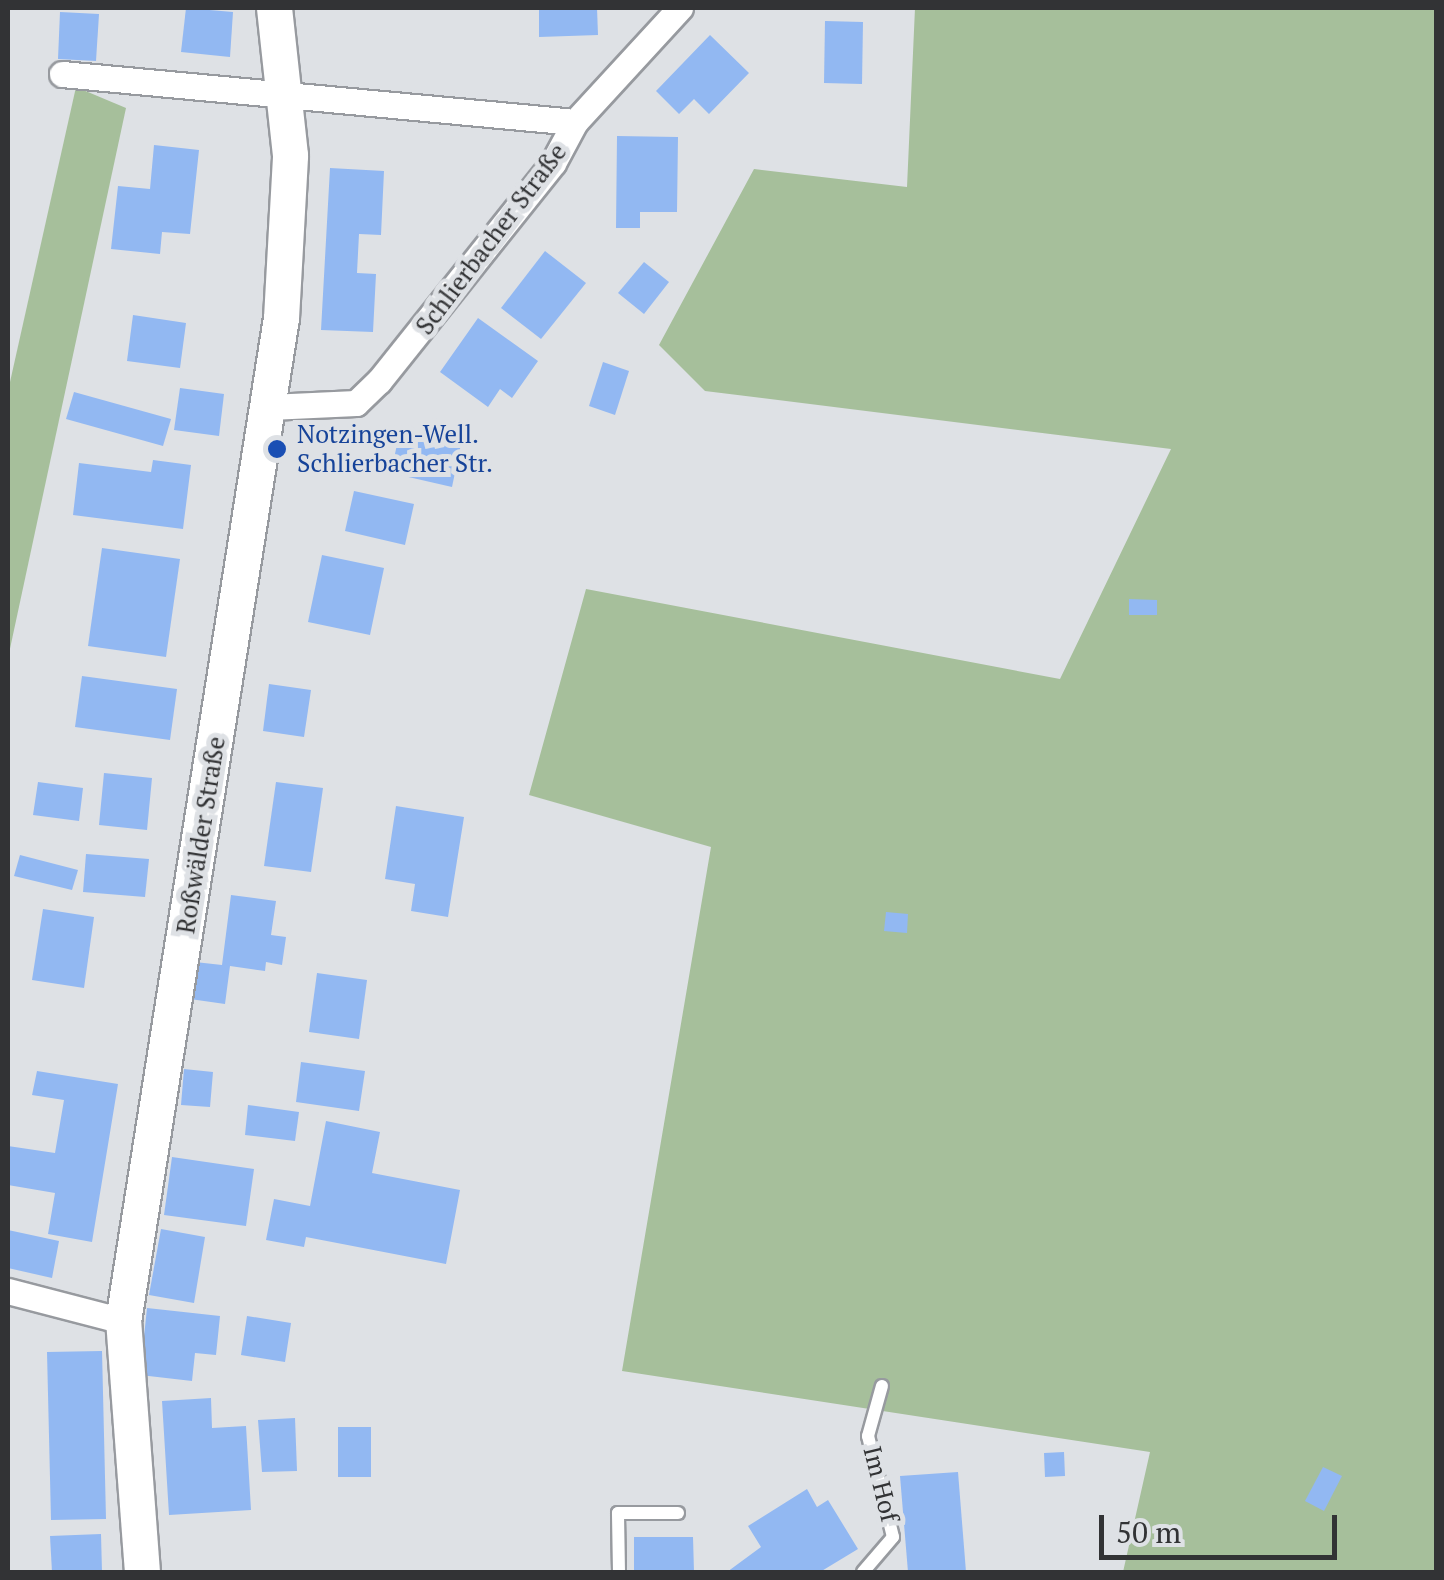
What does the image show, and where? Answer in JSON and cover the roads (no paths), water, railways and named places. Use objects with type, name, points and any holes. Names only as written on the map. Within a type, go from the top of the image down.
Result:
[{"type":"street","name":"Roßwälder Straße","points":[[142,1572],[123,1322],[269,407],[286,252],[288,96],[274,8]]},
{"type":"street","name":"Schlierbacher Straße","points":[[269,407],[356,403],[380,382],[541,178],[575,122],[680,8]]},
{"type":"street","points":[[62,74],[575,122]]},
{"type":"street","points":[[8,1292],[123,1322]]},
{"type":"lane","name":"Im Hof","points":[[863,1572],[894,1537],[868,1436],[882,1386]]},
{"type":"lane","points":[[618,1572],[618,1513],[678,1513]]},
{"type":"place","name":"Notzingen-Well. Schlierbacher Str.","points":[[277,449]]}]
